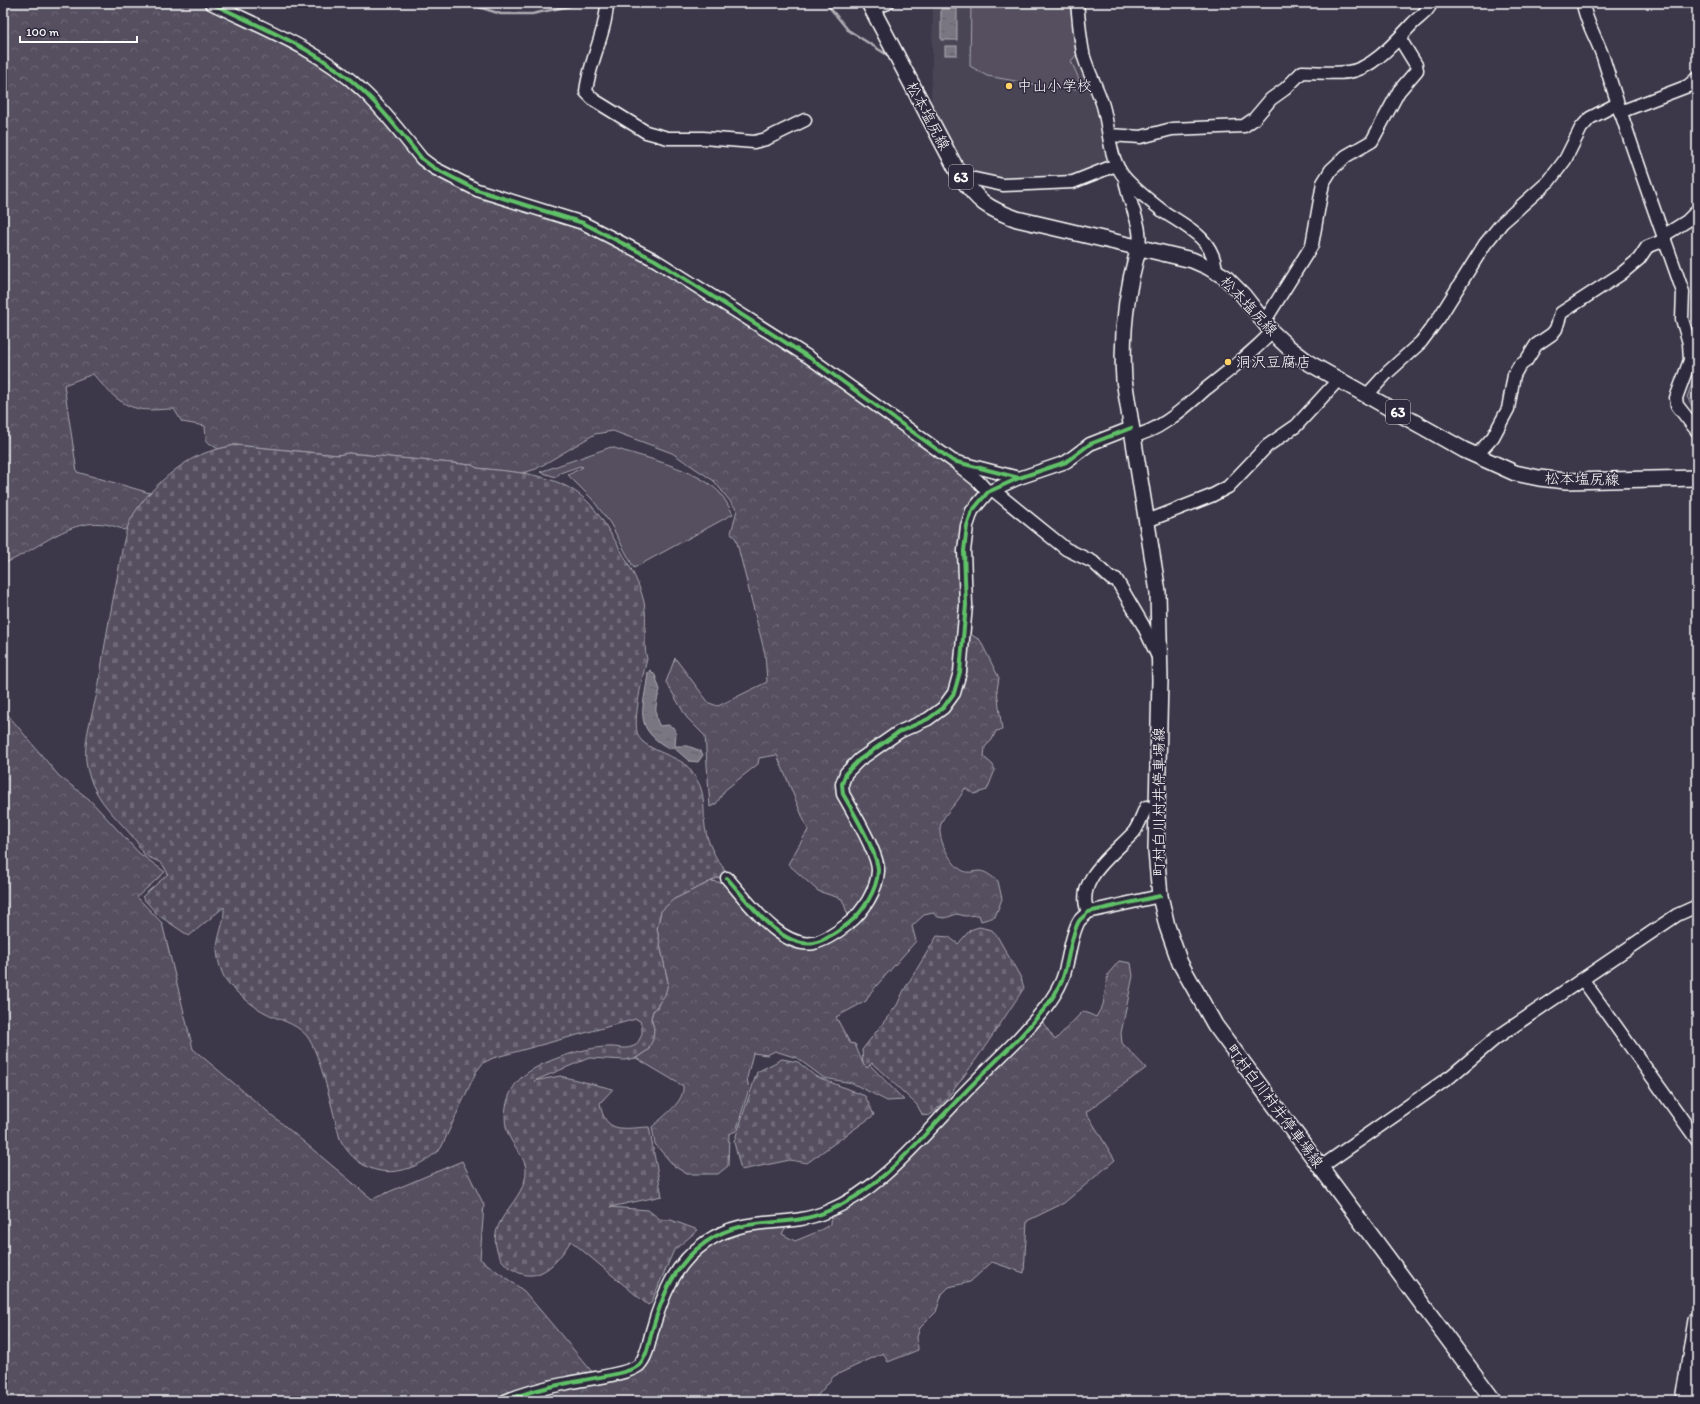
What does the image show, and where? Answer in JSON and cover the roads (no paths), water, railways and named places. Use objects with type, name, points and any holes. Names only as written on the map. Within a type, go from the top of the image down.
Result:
[{"type":"main road","name":"松本塩尻線","points":[[871,6],[964,181],[982,203],[995,211],[1017,219],[1192,260],[1216,271],[1234,286],[1268,327],[1288,347],[1304,359],[1476,456],[1515,473],[1539,478],[1566,481],[1697,478]]},
{"type":"main road","name":"町村白川村井停車場線","points":[[1139,247],[1124,314],[1122,352],[1124,380],[1158,592],[1160,660],[1156,851],[1160,896],[1167,926],[1180,963],[1204,1007],[1236,1054],[1494,1401]]},
{"type":"main road","points":[[1684,1401],[1697,1320]]},
{"type":"street","points":[[211,3],[281,37],[332,66],[362,90],[422,159],[434,168],[477,190],[583,223],[655,260],[810,358],[953,461],[1066,549],[1093,562],[1111,579],[1116,579],[1143,625],[1160,660]]},
{"type":"street","points":[[606,3],[598,46],[588,77],[586,92],[594,100],[646,132],[668,138],[703,138],[754,142],[766,139],[806,120]]},
{"type":"street","points":[[871,6],[888,3]]},
{"type":"street","points":[[1077,3],[1084,56],[1103,106],[1116,165],[1125,178],[1164,211],[1197,232],[1206,243],[1215,259],[1216,271]]},
{"type":"street","points":[[1109,135],[1141,137],[1172,129],[1244,126],[1254,120],[1271,100],[1285,89],[1302,72],[1349,72],[1367,65],[1400,39],[1432,3]]},
{"type":"street","points":[[1583,3],[1584,11],[1599,44],[1618,108],[1683,292],[1682,319],[1689,343],[1690,360],[1676,398],[1677,405],[1697,431]]},
{"type":"street","points":[[727,878],[774,930],[795,941],[814,943],[825,938],[840,930],[863,909],[873,891],[878,871],[873,852],[843,794],[842,784],[846,773],[859,760],[899,732],[928,719],[943,708],[954,693],[960,672],[966,606],[964,551],[967,526],[972,511],[991,491],[1020,478],[1066,462],[1090,444],[1132,432],[1152,430],[1183,409],[1250,355],[1268,327],[1312,245],[1323,183],[1331,170],[1346,156],[1372,141],[1399,91],[1417,70],[1416,65],[1400,39]]},
{"type":"street","points":[[1367,395],[1387,373],[1421,342],[1440,318],[1485,244],[1502,223],[1549,181],[1565,160],[1581,128],[1590,118],[1688,86],[1697,78]]},
{"type":"street","points":[[964,181],[975,179],[1003,185],[1073,182],[1116,165]]},
{"type":"street","points":[[1125,178],[1126,189],[1140,229],[1139,247]]},
{"type":"street","points":[[1476,456],[1493,437],[1508,409],[1514,375],[1519,366],[1526,361],[1536,345],[1552,334],[1556,329],[1560,313],[1621,274],[1639,258],[1647,247],[1664,238],[1687,221],[1697,210]]},
{"type":"street","points":[[1147,521],[1211,496],[1228,487],[1267,446],[1296,426],[1339,379]]},
{"type":"street","points":[[953,461],[1020,478]]},
{"type":"street","points":[[1088,912],[1084,903],[1085,892],[1098,869],[1135,831],[1146,807]]},
{"type":"street","points":[[504,1401],[566,1383],[629,1371],[639,1365],[645,1356],[657,1315],[669,1282],[683,1260],[718,1234],[736,1226],[759,1222],[798,1220],[814,1217],[850,1201],[883,1177],[1041,1014],[1062,981],[1079,920],[1088,912],[1160,896]]},
{"type":"street","points":[[1321,1168],[1451,1076],[1496,1038],[1677,915],[1697,906]]},
{"type":"street","points":[[1583,980],[1697,1140]]},
{"type":"water","points":[[941,9],[957,9],[957,40],[941,40]]},
{"type":"water","points":[[945,46],[957,46],[957,55],[945,55]]},
{"type":"water","points":[[650,670],[655,675],[660,690],[657,699],[656,718],[660,726],[668,725],[674,728],[676,733],[675,746],[688,746],[701,751],[703,755],[698,762],[689,761],[673,747],[670,749],[658,741],[645,725],[643,707],[648,672]]},
{"type":"waterway","points":[[466,3],[501,14],[532,14],[584,3]]},
{"type":"waterway","points":[[826,3],[848,30],[889,56],[950,173]]},
{"type":"place","name":"中山小学校","points":[[1009,86]]},
{"type":"place","name":"洞沢豆腐店","points":[[1228,362]]}]
